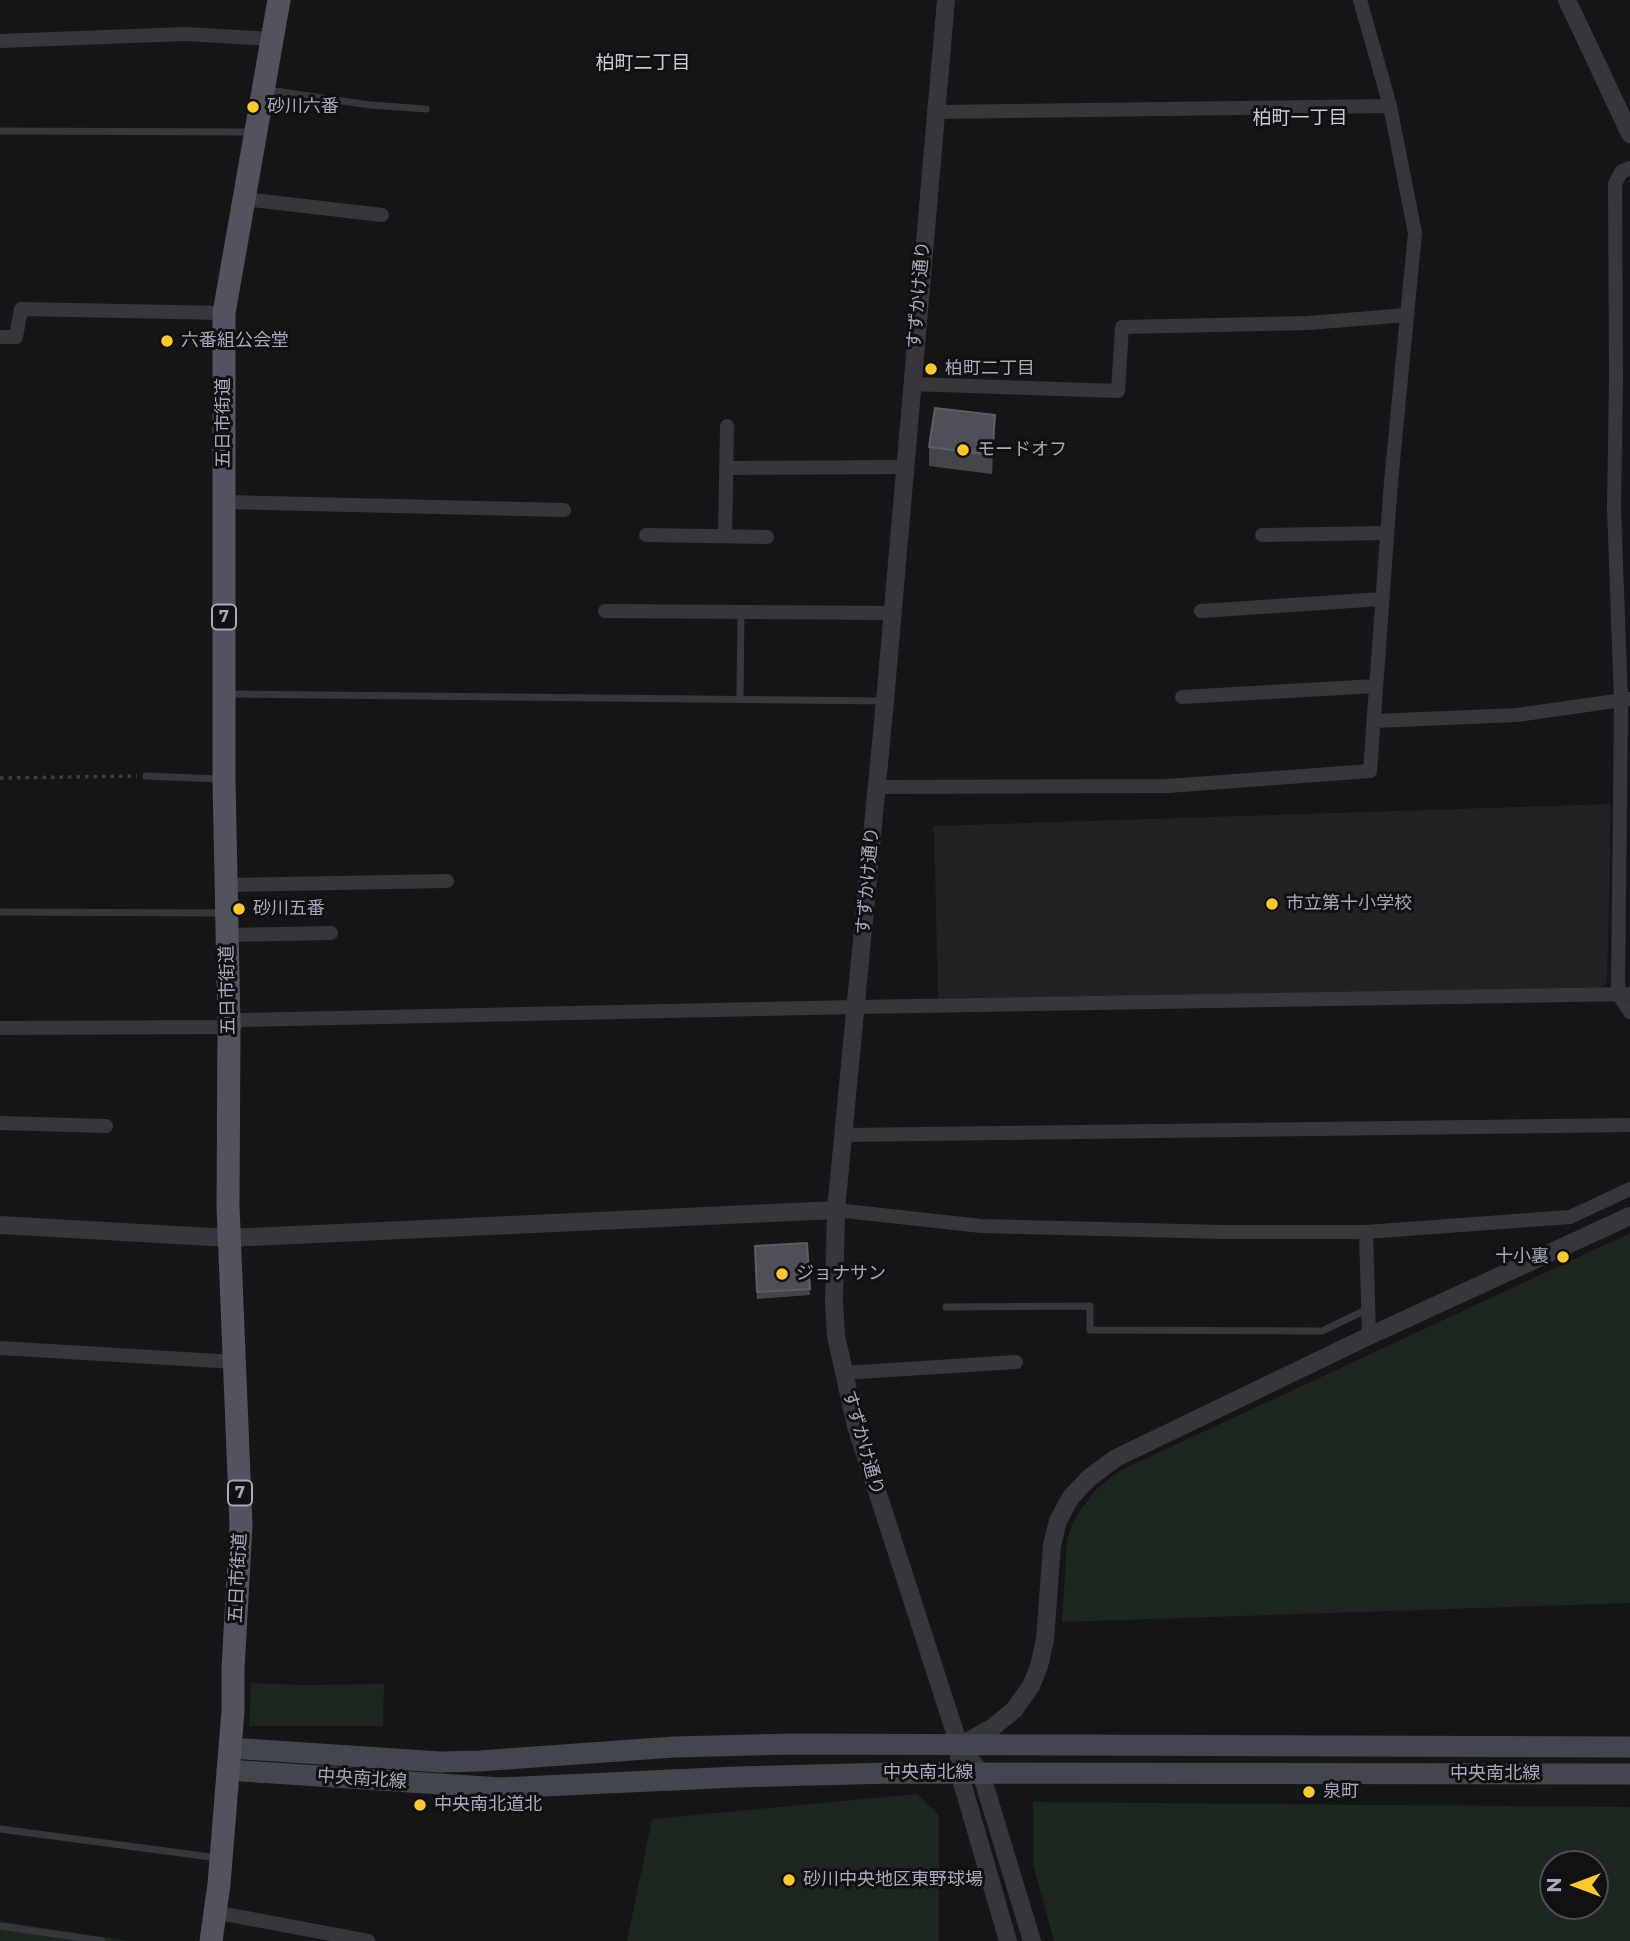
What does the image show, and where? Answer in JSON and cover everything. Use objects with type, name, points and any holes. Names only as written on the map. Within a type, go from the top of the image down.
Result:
[{"type":"main road","name":"五日市街道","points":[[211,1941],[221,1859],[233,1712],[240,1525],[229,1238],[229,1027],[224,779],[224,313],[279,0]]},
{"type":"main road","name":"中央南北線","points":[[229,1759],[479,1761],[596,1751],[713,1746],[1630,1747]]},
{"type":"main road","name":"中央南北線","points":[[229,1759],[501,1788],[736,1777],[960,1772],[1630,1774]]},
{"type":"street","name":"すずかけ通り","points":[[946,0],[885,701],[836,1210],[834,1301],[836,1336],[856,1426],[960,1745]]},
{"type":"street","points":[[877,787],[1168,786],[1370,771],[1387,533],[1415,233],[1390,106],[1360,0]]},
{"type":"street","points":[[1567,0],[1630,134]]},
{"type":"street","points":[[0,41],[186,34],[272,39]]},
{"type":"street","points":[[936,112],[1390,106]]},
{"type":"street","points":[[1630,167],[1621,172],[1615,184],[1614,508],[1626,700],[1624,994],[1630,1012]]},
{"type":"street","points":[[244,199],[382,215]]},
{"type":"street","points":[[0,337],[16,337],[21,309],[224,313]]},
{"type":"street","points":[[911,384],[1118,391],[1122,327],[1309,324],[1407,315]]},
{"type":"street","points":[[725,536],[727,426]]},
{"type":"street","points":[[727,468],[904,467]]},
{"type":"street","points":[[224,502],[564,510]]},
{"type":"street","points":[[1262,535],[1387,533]]},
{"type":"street","points":[[646,535],[767,537]]},
{"type":"street","points":[[1201,611],[1382,599]]},
{"type":"street","points":[[606,611],[892,613]]},
{"type":"street","points":[[1182,698],[1376,686]]},
{"type":"street","points":[[1374,721],[1517,715],[1626,700]]},
{"type":"street","points":[[226,885],[447,881]]},
{"type":"street","points":[[227,924],[331,933]]},
{"type":"street","points":[[0,1028],[229,1027],[241,1020],[1624,994]]},
{"type":"street","points":[[0,1122],[106,1126]]},
{"type":"street","points":[[844,1135],[1630,1125]]},
{"type":"street","points":[[0,1225],[229,1238],[836,1210],[981,1226],[1223,1232],[1366,1232],[1570,1217],[1630,1189]]},
{"type":"street","points":[[960,1745],[1000,1723],[1014,1710],[1031,1686],[1040,1666],[1045,1640],[1052,1545],[1058,1521],[1071,1497],[1089,1478],[1116,1458],[1369,1336],[1630,1216]]},
{"type":"street","points":[[1366,1232],[1369,1336]]},
{"type":"street","points":[[0,1348],[235,1362]]},
{"type":"street","points":[[843,1373],[1016,1363]]},
{"type":"street","points":[[960,1745],[960,1772],[972,1824],[1008,1941]]},
{"type":"street","points":[[960,1745],[981,1773],[1032,1941]]},
{"type":"street","points":[[214,1912],[368,1941]]},
{"type":"lane","points":[[263,89],[369,105],[426,109]]},
{"type":"lane","points":[[0,131],[256,132]]},
{"type":"lane","points":[[740,698],[741,611]]},
{"type":"lane","points":[[224,694],[885,701]]},
{"type":"lane","points":[[146,776],[224,779]]},
{"type":"lane","points":[[0,912],[227,924]]},
{"type":"lane","points":[[946,1307],[1090,1306],[1090,1330],[1322,1331],[1368,1309]]},
{"type":"lane","points":[[0,1829],[221,1859]]},
{"type":"lane","points":[[0,1926],[102,1941]]},
{"type":"path","points":[[0,778],[146,776]]},
{"type":"shaded area","name":"市立第十小学校","points":[[1611,804],[1607,982],[1594,992],[938,998],[934,826]]},
{"type":"shaded area","points":[[1630,1233],[1630,1603],[1062,1622],[1067,1539],[1075,1518],[1095,1490],[1119,1471]]},
{"type":"shaded area","points":[[251,1683],[384,1684],[383,1726],[249,1726]]},
{"type":"shaded area","name":"砂川中央地区東野球場","points":[[917,1794],[939,1815],[939,1941],[627,1941],[652,1819]]},
{"type":"shaded area","points":[[1033,1802],[1630,1807],[1630,1941],[1054,1941],[1033,1864]]},
{"type":"shaded area","points":[[0,1921],[128,1941],[0,1941]]},
{"type":"building","points":[[935,408],[995,415],[992,455],[929,447]]},
{"type":"building","name":"ジョナサン","points":[[807,1243],[810,1289],[757,1292],[755,1246]]},
{"type":"place","name":"砂川六番","points":[[253,107]]},
{"type":"place","name":"六番組公会堂","points":[[167,341]]},
{"type":"place","name":"柏町二丁目","points":[[931,369]]},
{"type":"place","name":"モードオフ","points":[[963,450]]},
{"type":"place","name":"市立第十小学校","points":[[1272,904]]},
{"type":"place","name":"砂川五番","points":[[239,909]]},
{"type":"place","name":"十小裏","points":[[1563,1257]]},
{"type":"place","name":"ジョナサン","points":[[782,1274]]},
{"type":"place","name":"泉町","points":[[1309,1792]]},
{"type":"place","name":"中央南北道北","points":[[420,1805]]},
{"type":"place","name":"砂川中央地区東野球場","points":[[789,1880]]},
{"type":"district","name":"柏町二丁目","points":[[643,63]]},
{"type":"district","name":"柏町一丁目","points":[[1300,118]]}]
